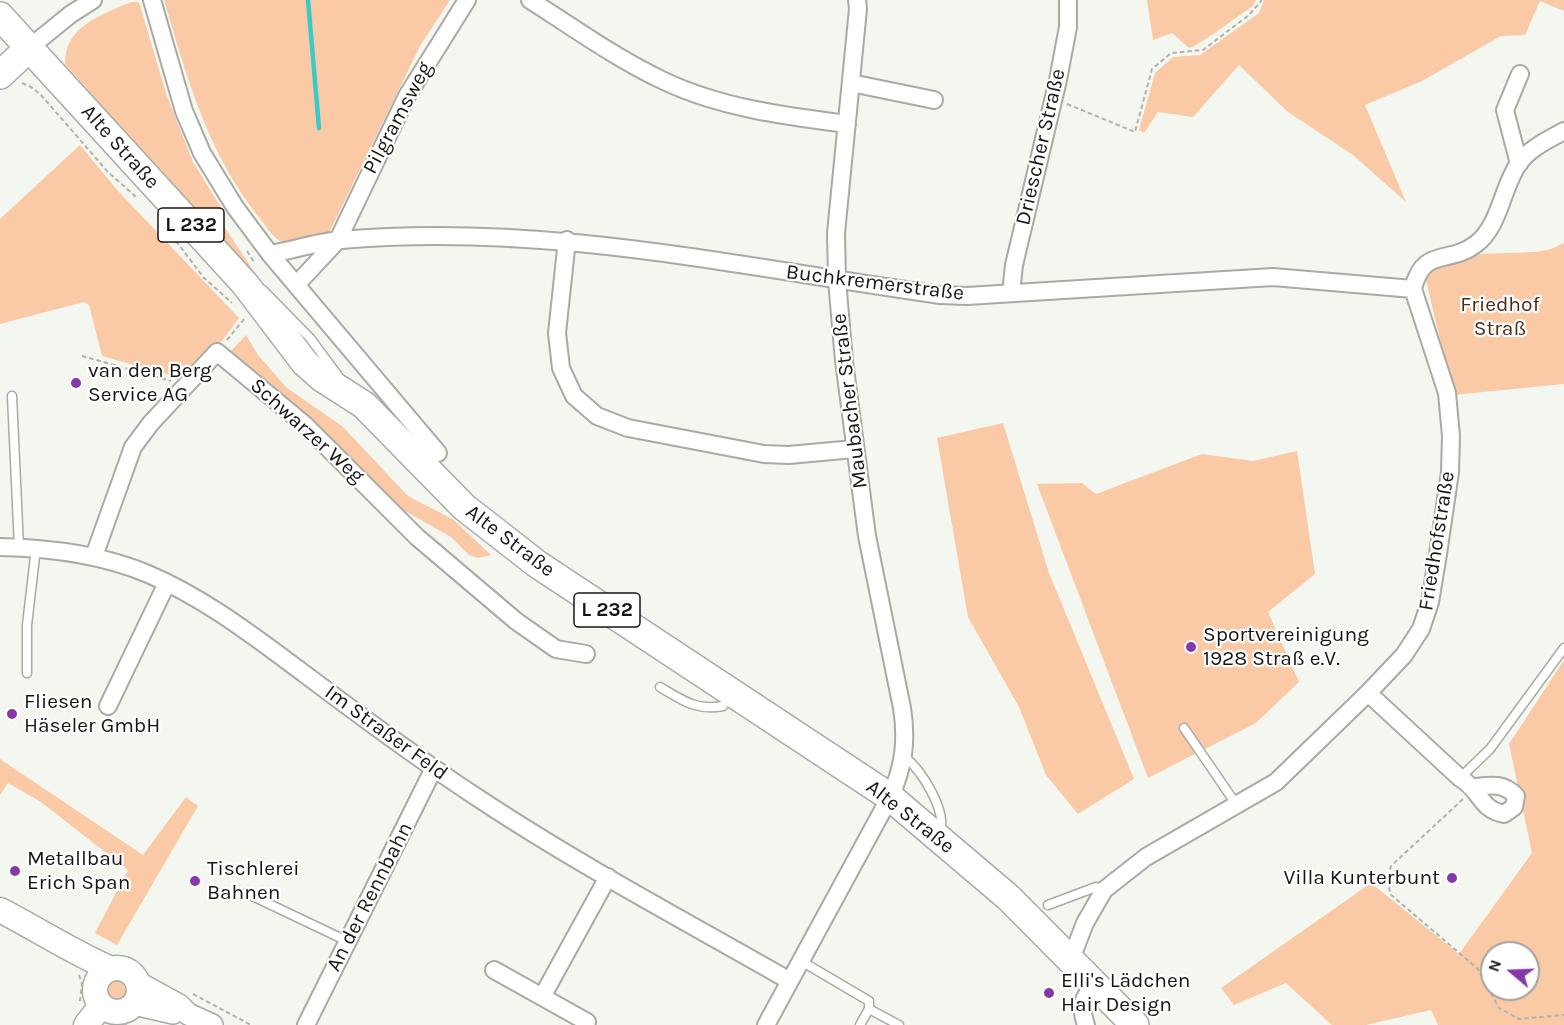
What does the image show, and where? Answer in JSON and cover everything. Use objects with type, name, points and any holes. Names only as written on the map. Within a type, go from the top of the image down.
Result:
[{"type":"main road","name":"Alte Straße","points":[[0,16],[241,296],[305,363],[322,378],[348,393],[378,418],[464,507],[508,544],[890,797],[1009,897],[1095,985]]},
{"type":"main road","points":[[7,81],[29,48]]},
{"type":"main road","points":[[0,910],[77,963],[103,975],[127,971],[136,993],[116,1012],[93,1016],[95,996],[103,975]]},
{"type":"main road","name":"L 232","points":[[1095,985],[1135,1025]]},
{"type":"street","points":[[29,48],[71,14],[93,0]]},
{"type":"street","points":[[152,0],[184,111],[202,153],[235,207],[270,254],[438,453]]},
{"type":"street","name":"Pilgramsweg","points":[[296,285],[338,240],[407,96],[466,0]]},
{"type":"street","points":[[530,0],[621,58],[666,82],[762,112],[847,124]]},
{"type":"street","name":"Maubacher Straße","points":[[766,1025],[890,797],[900,777],[904,756],[906,732],[867,536],[854,449],[837,280],[836,233],[858,9],[857,0]]},
{"type":"street","name":"Driescher Straße","points":[[1011,293],[1014,265],[1054,98],[1068,27],[1068,0]]},
{"type":"street","points":[[1519,164],[1505,110],[1520,74]]},
{"type":"street","points":[[850,83],[934,100]]},
{"type":"street","points":[[1413,289],[1417,272],[1423,264],[1476,244],[1491,223],[1519,164],[1532,150],[1564,131]]},
{"type":"street","name":"Buchkremerstraße","points":[[338,240],[480,235],[567,240],[940,295],[1011,293],[1273,277],[1413,289]]},
{"type":"street","points":[[270,254],[338,240]]},
{"type":"street","points":[[567,240],[557,333],[559,352],[561,368],[568,384],[574,396],[586,408],[604,420],[628,428],[731,450],[775,455],[854,449]]},
{"type":"street","name":"Friedhofstraße","points":[[1071,959],[1085,922],[1104,890],[1146,857],[1276,782],[1368,693],[1404,655],[1421,629],[1430,602],[1450,472],[1451,436],[1447,393],[1413,289]]},
{"type":"street","points":[[94,556],[133,447],[151,423],[217,352]]},
{"type":"street","name":"Schwarzer Weg","points":[[217,352],[305,425],[417,537],[490,600],[556,649],[586,654]]},
{"type":"street","name":"Im Straßer Feld","points":[[0,547],[28,547],[94,556],[168,583],[253,637],[434,768],[540,837],[790,981]]},
{"type":"street","points":[[108,706],[168,583]]},
{"type":"street","points":[[1368,693],[1468,783]]},
{"type":"street","name":"An der Rennbahn","points":[[306,1025],[434,768]]},
{"type":"street","points":[[542,998],[608,877]]},
{"type":"street","points":[[494,970],[586,1022]]},
{"type":"street","points":[[1086,1025],[1081,1010],[1084,996],[1095,985]]},
{"type":"street","points":[[136,993],[179,1005],[188,1014],[212,1025]]},
{"type":"lane","points":[[12,396],[28,547],[27,673]]},
{"type":"lane","points":[[1468,783],[1490,748],[1564,648]]},
{"type":"lane","points":[[660,687],[692,707],[707,709],[723,706],[733,691]]},
{"type":"lane","points":[[1184,728],[1236,804]]},
{"type":"lane","points":[[904,756],[916,766],[939,809],[944,825],[938,837]]},
{"type":"lane","points":[[1048,906],[1096,887],[1104,890]]},
{"type":"lane","points":[[246,893],[347,941]]},
{"type":"lane","points":[[801,961],[869,1001],[869,1009],[860,1025]]},
{"type":"lane","points":[[869,1009],[899,1025]]},
{"type":"path","points":[[1054,98],[1135,132],[1152,69],[1171,53],[1203,50],[1249,15],[1262,0]]},
{"type":"path","points":[[7,81],[22,83],[33,88],[108,172],[138,198]]},
{"type":"path","points":[[170,233],[204,278],[241,296]]},
{"type":"path","points":[[217,352],[244,319],[241,313]]},
{"type":"path","points":[[82,356],[186,385]]},
{"type":"path","points":[[1468,783],[1391,866],[1388,878],[1390,894],[1478,969],[1499,1008],[1519,1019],[1564,1015]]},
{"type":"path","points":[[72,960],[82,984],[80,1006],[93,1016]]},
{"type":"path","points":[[190,992],[251,1025]]},
{"type":"green space","points":[[164,0],[450,0],[420,46],[329,233],[302,243],[285,243],[272,234],[243,196],[227,170],[191,88]]},
{"type":"green space","points":[[1147,0],[1256,0],[1253,6],[1189,48],[1172,33],[1153,40]]},
{"type":"green space","points":[[1264,0],[1564,0],[1564,11],[1540,1],[1525,35],[1501,36],[1422,81],[1365,105],[1406,202],[1353,155],[1288,112],[1239,65],[1193,117],[1158,112],[1144,133],[1139,130],[1155,73],[1173,57],[1200,55],[1259,13]]},
{"type":"green space","points":[[131,2],[139,2],[166,93],[193,162],[222,209],[219,219],[257,276],[254,280],[65,64],[66,51],[78,31],[97,17]]},
{"type":"green space","points":[[80,145],[118,191],[239,318],[219,345],[184,379],[102,356],[89,305],[84,302],[0,324],[0,219]]},
{"type":"green space","name":"Friedhof Straß","points":[[1564,243],[1564,384],[1453,395],[1426,280],[1434,268],[1462,256],[1533,252]]},
{"type":"green space","points":[[246,335],[258,355],[287,388],[342,426],[408,496],[454,520],[491,555],[478,558],[469,555],[451,537],[396,506],[229,353]]},
{"type":"green space","points":[[1003,423],[1049,573],[1134,779],[1078,814],[1046,775],[1019,707],[968,617],[937,438]]},
{"type":"green space","name":"Sportvereinigung 1928 Straß e.V.","points":[[1297,451],[1315,574],[1268,612],[1299,682],[1256,723],[1148,778],[1037,484],[1082,483],[1096,494],[1202,454],[1253,461]]},
{"type":"green space","points":[[1564,660],[1564,1025],[1438,1025],[1431,1010],[1366,1025],[1332,1025],[1286,983],[1234,1005],[1221,988],[1371,883],[1459,954],[1532,853],[1509,744]]},
{"type":"green space","points":[[0,759],[143,855],[186,797],[198,806],[117,945],[95,933],[128,870],[41,802],[8,783],[0,795]]},
{"type":"green space","points":[[116,979],[124,982],[127,990],[124,998],[116,1001],[108,998],[105,990],[108,982]]},
{"type":"waterway","points":[[308,0],[319,128]]},
{"type":"place","name":"van den Berg Service AG","points":[[76,383]]},
{"type":"place","name":"Sportvereinigung 1928 Straß e.V.","points":[[1191,647]]},
{"type":"place","name":"Fliesen Häseler GmbH","points":[[12,714]]},
{"type":"place","name":"Metallbau Erich Span","points":[[15,871]]},
{"type":"place","name":"Villa Kunterbunt","points":[[1452,878]]},
{"type":"place","name":"Tischlerei Bahnen","points":[[195,881]]},
{"type":"place","name":"Elli's Lädchen Hair Design","points":[[1049,993]]}]
